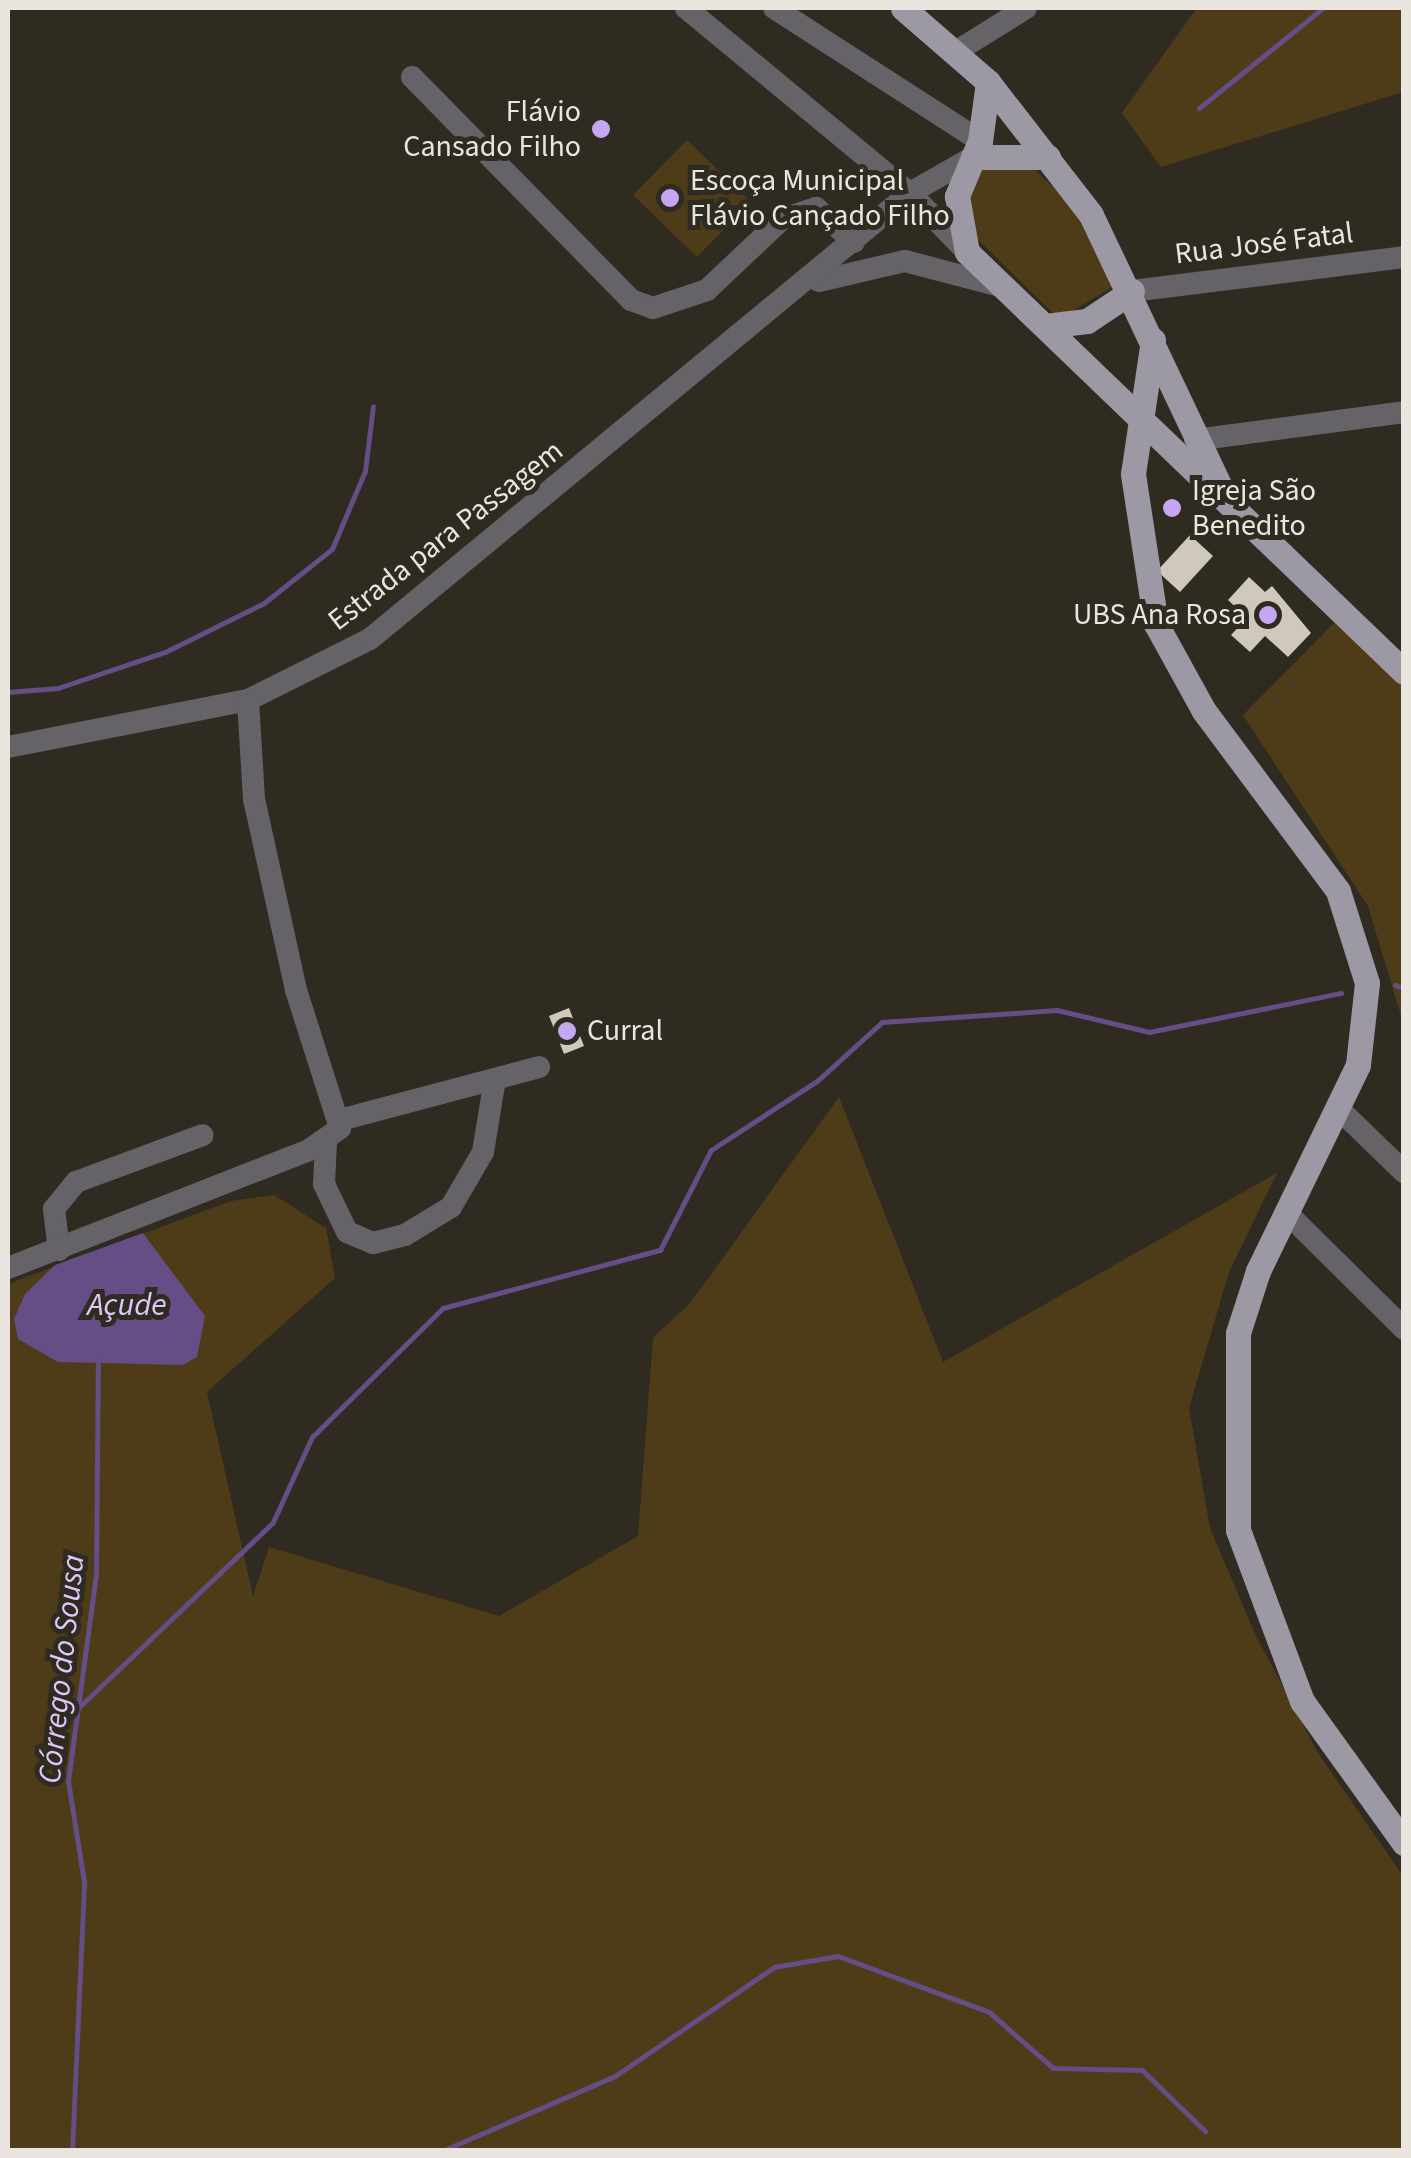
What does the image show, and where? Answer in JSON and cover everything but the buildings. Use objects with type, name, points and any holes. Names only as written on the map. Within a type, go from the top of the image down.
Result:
[{"type":"main road","points":[[903,8],[957,51],[988,82],[1048,158],[1127,280],[1196,440],[1236,515]]},
{"type":"main road","points":[[988,82],[976,149],[957,196],[968,252],[1236,515],[1404,672]]},
{"type":"main road","points":[[976,149],[1048,158]]},
{"type":"main road","points":[[1044,326],[1087,321],[1127,280]]},
{"type":"main road","points":[[1153,340],[1136,415],[1134,519],[1156,624],[1204,710],[1315,853],[1356,933],[1366,1020],[1341,1111],[1289,1215],[1238,1333],[1238,1530],[1302,1701],[1404,1843]]},
{"type":"street","points":[[686,8],[910,192],[968,252]]},
{"type":"street","points":[[774,8],[976,149]]},
{"type":"street","points":[[957,51],[1026,8]]},
{"type":"street","points":[[412,78],[631,300],[653,308],[707,290],[782,219],[816,208],[854,242]]},
{"type":"street","name":"Estrada para Passagem","points":[[8,748],[248,700],[370,639],[806,286],[910,192],[976,149]]},
{"type":"street","name":"Rua José Fatal","points":[[1127,280],[1404,257]]},
{"type":"street","points":[[806,286],[905,261],[1003,288]]},
{"type":"street","points":[[1196,440],[1404,412]]},
{"type":"street","points":[[1373,643],[1404,654]]},
{"type":"street","points":[[248,700],[252,784],[274,894],[305,1027],[340,1120]]},
{"type":"street","points":[[495,1078],[483,1152],[451,1207],[406,1234],[373,1243],[347,1232],[324,1184],[326,1142],[340,1120],[495,1078],[539,1067]]},
{"type":"street","points":[[1341,1111],[1404,1172]]},
{"type":"street","points":[[59,1250],[54,1209],[76,1182],[203,1135]]},
{"type":"street","points":[[8,1268],[326,1142]]},
{"type":"street","points":[[1289,1215],[1404,1330]]},
{"type":"shaded area","points":[[1197,8],[1403,8],[1403,92],[1161,167],[1122,113]]},
{"type":"shaded area","points":[[687,140],[751,202],[697,257],[633,195]]},
{"type":"shaded area","points":[[1028,164],[1071,203],[1114,286],[1059,319],[970,232],[972,177],[984,167]]},
{"type":"shaded area","points":[[1337,620],[1403,684],[1403,1022],[1368,906],[1243,715]]},
{"type":"shaded area","points":[[839,1097],[943,1362],[1277,1173],[1229,1272],[1189,1408],[1210,1528],[1255,1634],[1318,1753],[1403,1876],[1403,2150],[8,2150],[8,1284],[231,1201],[274,1195],[326,1228],[335,1278],[207,1392],[253,1596],[269,1547],[499,1616],[638,1536],[653,1338],[691,1302]]},
{"type":"water","name":"Açude","points":[[143,1233],[205,1316],[197,1357],[183,1365],[58,1362],[18,1339],[14,1319],[25,1294],[55,1265]]},
{"type":"waterway","points":[[1199,108],[1323,8]]},
{"type":"waterway","points":[[8,692],[58,688],[165,652],[264,603],[332,549],[365,471],[373,406]]},
{"type":"waterway","points":[[1395,985],[1404,988]]},
{"type":"waterway","points":[[78,1708],[273,1522],[312,1437],[443,1308],[660,1250],[711,1150],[817,1081],[882,1022],[1057,1010],[1149,1032],[1341,993]]},
{"type":"waterway","name":"Córrego do Sousa","points":[[72,2150],[84,1882],[68,1781],[96,1575],[98,1360]]},
{"type":"waterway","points":[[444,2150],[615,2076],[774,1967],[838,1956],[989,2012],[1053,2068],[1142,2070],[1205,2131]]},
{"type":"place","name":"Flávio Cansado Filho","points":[[601,129]]},
{"type":"place","name":"Escoça Municipal Flávio Cançado Filho","points":[[670,198]]},
{"type":"place","name":"Igreja São Benedito","points":[[1172,508]]},
{"type":"place","name":"UBS Ana Rosa","points":[[1268,615]]},
{"type":"place","name":"Curral","points":[[567,1031]]}]
